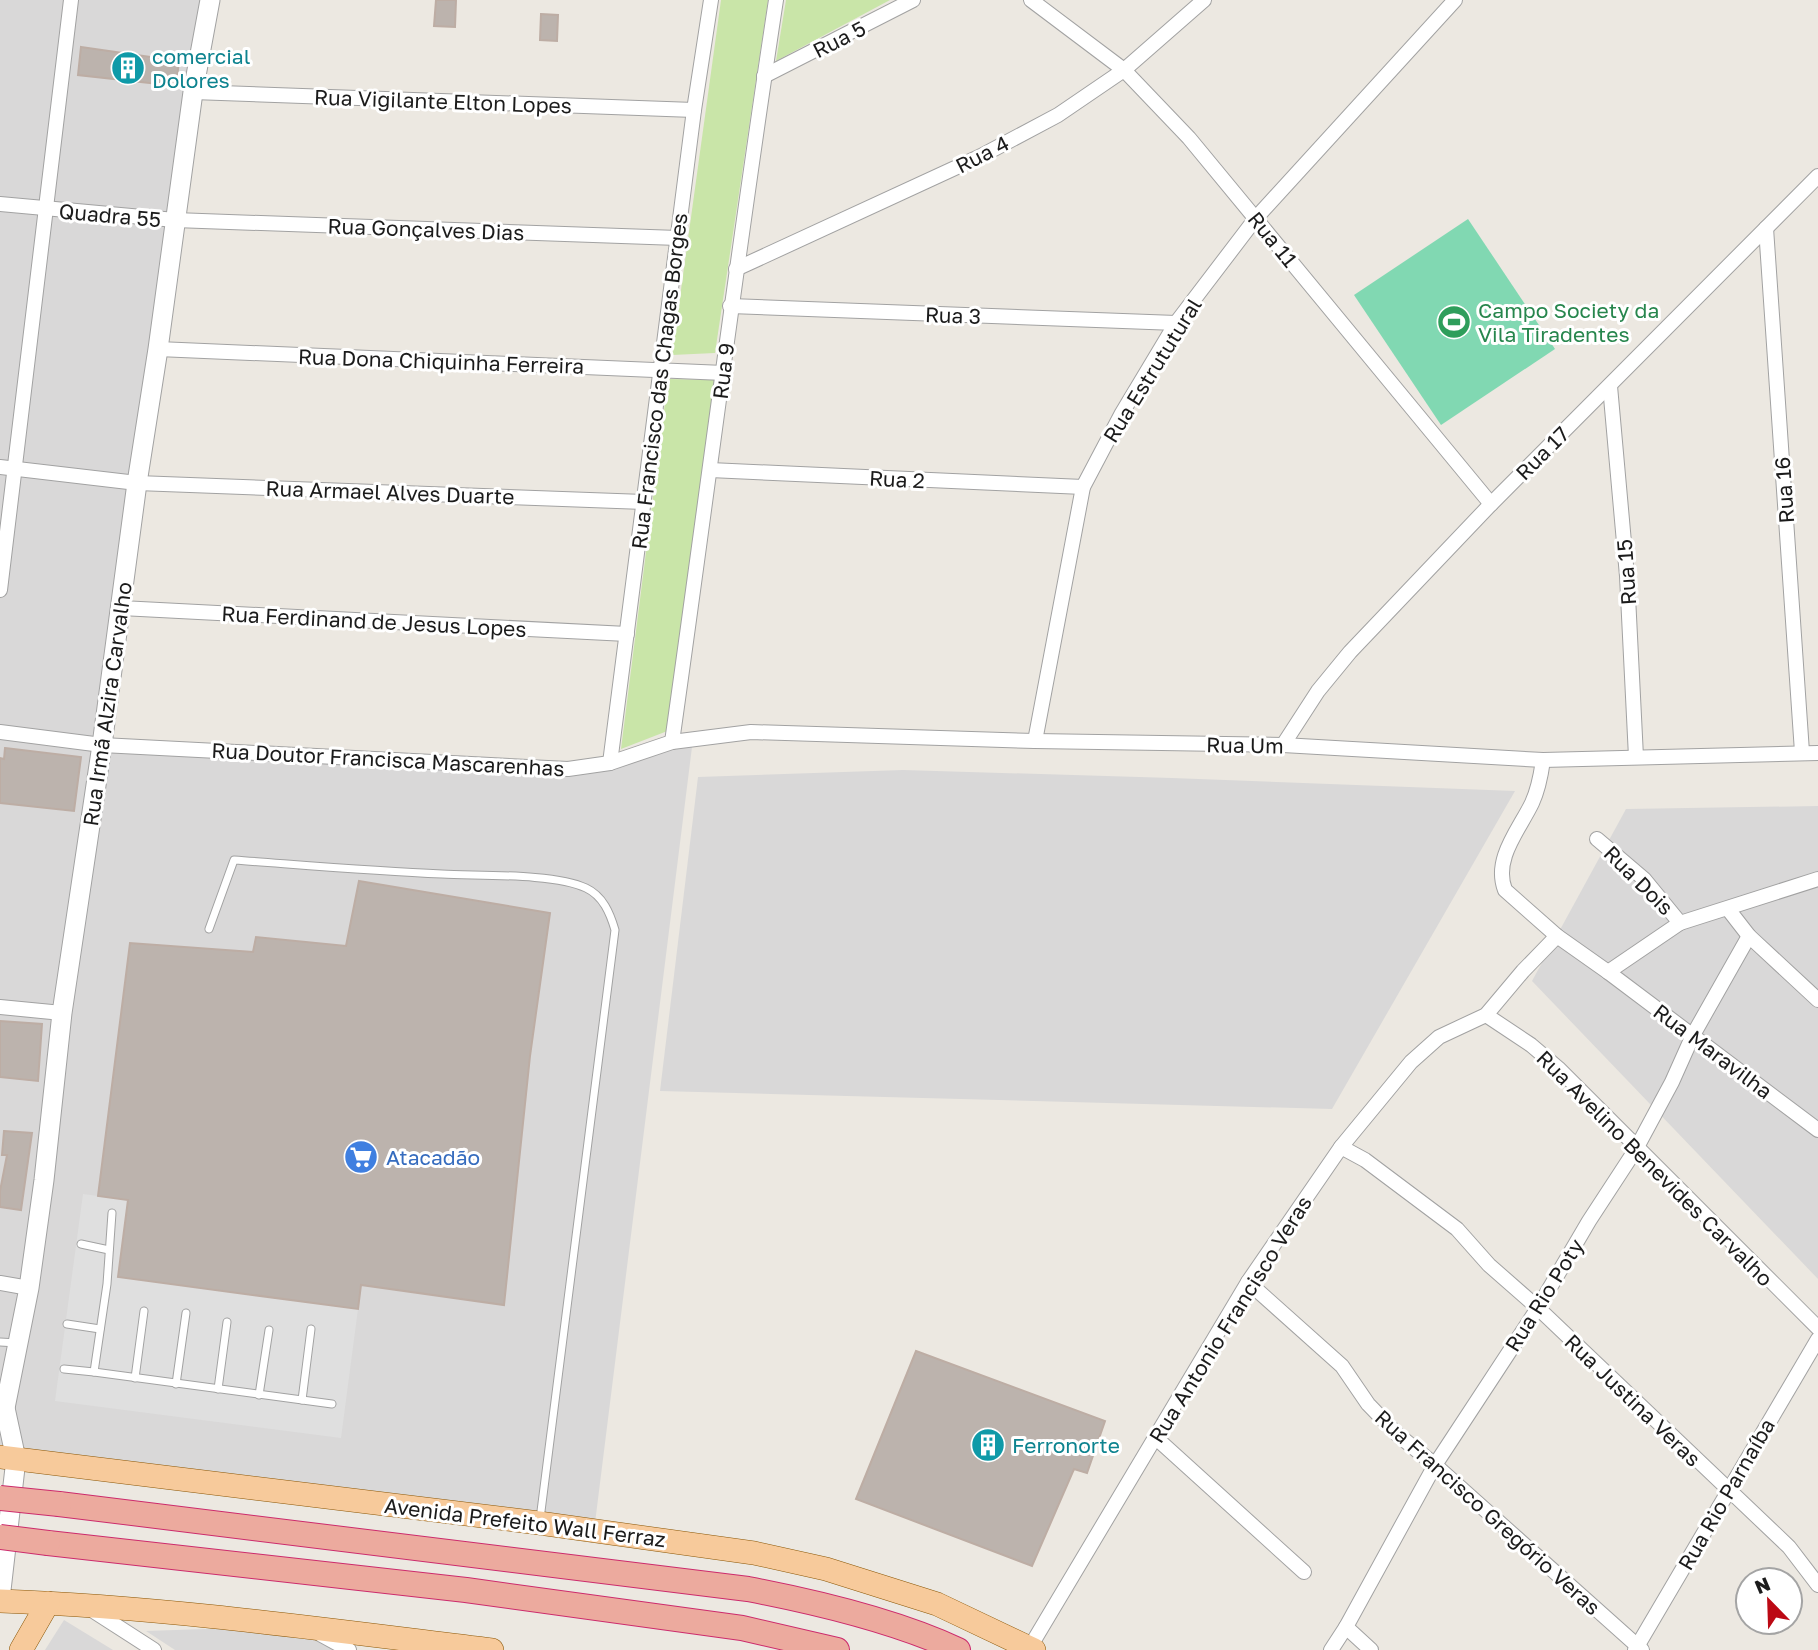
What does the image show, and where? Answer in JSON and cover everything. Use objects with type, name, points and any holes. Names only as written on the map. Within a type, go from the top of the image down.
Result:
[{"type":"highway","name":"Avenida Prefeito Wall Ferraz","points":[[0,1497],[748,1589],[818,1603],[882,1622],[958,1650]]},
{"type":"highway","points":[[0,1537],[493,1594],[742,1628],[837,1650]]},
{"type":"main road","name":"Avenida Prefeito Wall Ferraz","points":[[8,1458],[539,1523],[754,1553],[826,1569],[937,1604],[1032,1649]]},
{"type":"main road","points":[[0,1600],[85,1605],[492,1650]]},
{"type":"main road","points":[[21,1650],[48,1603]]},
{"type":"street","points":[[0,590],[7,468],[46,209],[71,0]]},
{"type":"street","name":"Rua Irmã Alzira Carvalho","points":[[0,1600],[8,1458],[3,1412],[9,1342],[29,1288],[62,1013],[102,745],[136,483],[158,349],[193,92],[210,0]]},
{"type":"street","name":"Rua Francisco das Chagas Borges","points":[[610,763],[694,110],[711,0]]},
{"type":"street","name":"Rua 9","points":[[671,742],[724,373],[730,306],[776,0]]},
{"type":"street","name":"Rua 5","points":[[764,76],[913,0]]},
{"type":"street","name":"Rua 11","points":[[1031,0],[1124,70],[1189,138],[1491,504]]},
{"type":"street","name":"Rua 4","points":[[736,269],[981,156],[1058,115],[1124,70],[1204,0]]},
{"type":"street","name":"Rua Estrututural","points":[[1035,741],[1083,487],[1122,413],[1176,323],[1255,218],[1455,0]]},
{"type":"street","name":"Rua Vigilante Elton Lopes","points":[[193,92],[694,110]]},
{"type":"street","name":"Rua 17","points":[[1283,745],[1318,691],[1350,652],[1491,504],[1818,176]]},
{"type":"street","name":"Quadra 55","points":[[0,204],[175,220]]},
{"type":"street","name":"Rua Gonçalves Dias","points":[[175,220],[678,237]]},
{"type":"street","name":"Rua 16","points":[[1766,229],[1802,752]]},
{"type":"street","name":"Rua 3","points":[[730,306],[1176,323]]},
{"type":"street","name":"Rua Dona Chiquinha Ferreira","points":[[158,349],[724,373]]},
{"type":"street","name":"Rua 15","points":[[1610,386],[1627,576],[1636,757]]},
{"type":"street","name":"Rua Armael Alves Duarte","points":[[7,468],[136,483],[644,502]]},
{"type":"street","name":"Rua 2","points":[[710,470],[1083,487]]},
{"type":"street","name":"Rua Ferdinand de Jesus Lopes","points":[[121,608],[627,634]]},
{"type":"street","name":"Rua Doutor Francisca Mascarenhas","points":[[0,732],[102,745],[568,769],[610,763],[671,742]]},
{"type":"street","name":"Rua Um","points":[[671,742],[751,732],[1283,745],[1543,760],[1818,752]]},
{"type":"street","points":[[1543,760],[1538,789],[1508,845],[1502,881],[1511,897],[1557,936]]},
{"type":"street","name":"Rua Dois","points":[[1597,838],[1644,879],[1680,923]]},
{"type":"street","points":[[1608,972],[1680,923],[1818,879]]},
{"type":"street","points":[[1728,909],[1749,936],[1818,1000]]},
{"type":"street","name":"Rua Maravilha","points":[[1557,936],[1818,1130]]},
{"type":"street","name":"Rua Antonio Francisco Veras","points":[[1032,1649],[1248,1282],[1341,1147],[1426,1047],[1439,1037],[1486,1015],[1557,936]]},
{"type":"street","name":"Rua Rio Poty","points":[[1331,1650],[1435,1465],[1538,1308],[1589,1221],[1636,1149],[1693,1035],[1749,936]]},
{"type":"street","points":[[0,1007],[62,1013]]},
{"type":"street","name":"Rua Avelino Benevides Carvalho","points":[[1486,1015],[1531,1045],[1558,1068],[1636,1149],[1818,1328]]},
{"type":"street","name":"Rua Justina Veras","points":[[1341,1147],[1365,1160],[1457,1229],[1489,1265],[1538,1308],[1789,1547],[1818,1585]]},
{"type":"street","name":"Rua Francisco Gregório Veras","points":[[1248,1282],[1342,1366],[1368,1404],[1397,1434],[1435,1465],[1638,1649]]},
{"type":"street","points":[[0,1283],[29,1288]]},
{"type":"street","name":"Rua Rio Parnaíba","points":[[1638,1649],[1818,1339]]},
{"type":"street","points":[[1155,1437],[1304,1572]]},
{"type":"street","points":[[85,1605],[154,1650]]},
{"type":"street","points":[[1346,1627],[1371,1650]]},
{"type":"street","points":[[310,1628],[349,1650]]},
{"type":"lane","points":[[209,929],[234,860],[552,880],[586,888],[601,900],[610,913],[615,930],[539,1523]]},
{"type":"lane","points":[[94,1372],[112,1213]]},
{"type":"lane","points":[[81,1244],[109,1250]]},
{"type":"lane","points":[[135,1378],[144,1311]]},
{"type":"lane","points":[[176,1384],[186,1313]]},
{"type":"lane","points":[[218,1389],[228,1322]]},
{"type":"lane","points":[[67,1324],[100,1329]]},
{"type":"lane","points":[[302,1401],[311,1329]]},
{"type":"lane","points":[[259,1395],[269,1330]]},
{"type":"lane","points":[[64,1369],[332,1404]]},
{"type":"shaded area","points":[[0,0],[210,0],[102,745],[568,769],[693,739],[594,1531],[0,1459]]},
{"type":"shaded area","points":[[903,770],[1515,791],[1332,1109],[660,1091],[698,777]]},
{"type":"shaded area","points":[[1818,806],[1818,1279],[1532,981],[1626,809]]},
{"type":"shaded area","points":[[83,1194],[128,1200],[119,1277],[358,1309],[341,1438],[55,1401]]},
{"type":"shaded area","points":[[64,1620],[113,1650],[45,1650]]},
{"type":"shaded area","points":[[297,1626],[335,1650],[175,1650],[146,1631]]},
{"type":"green space","points":[[721,0],[768,0],[715,353],[672,355]]},
{"type":"green space","points":[[786,0],[890,0],[776,61]]},
{"type":"green space","name":"Campo Society da Vila Tiradentes","points":[[1468,219],[1555,349],[1441,425],[1354,295]]},
{"type":"green space","points":[[668,379],[718,380],[670,730],[621,749]]},
{"type":"building","points":[[436,0],[456,0],[455,27],[434,26]]},
{"type":"building","points":[[541,14],[558,15],[557,41],[540,40]]},
{"type":"building","name":"comercial Dolores","points":[[81,47],[179,61],[176,86],[78,75]]},
{"type":"building","points":[[5,748],[81,757],[74,811],[0,803],[0,758],[4,759]]},
{"type":"building","points":[[359,881],[550,913],[530,1056],[504,1305],[361,1285],[358,1309],[118,1277],[128,1200],[98,1196],[130,943],[253,952],[256,937],[346,946]]},
{"type":"building","points":[[0,1021],[42,1024],[38,1081],[0,1077]]},
{"type":"building","points":[[4,1131],[32,1133],[21,1210],[0,1207],[0,1191],[7,1155],[2,1155]]},
{"type":"building","name":"Ferronorte","points":[[916,1351],[1105,1421],[1087,1473],[1074,1469],[1032,1566],[856,1499]]},
{"type":"place","name":"comercial Dolores","points":[[128,68]]},
{"type":"place","name":"Campo Society da Vila Tiradentes","points":[[1454,322]]},
{"type":"place","name":"Atacadão","points":[[361,1157]]},
{"type":"place","name":"Ferronorte","points":[[988,1445]]}]
